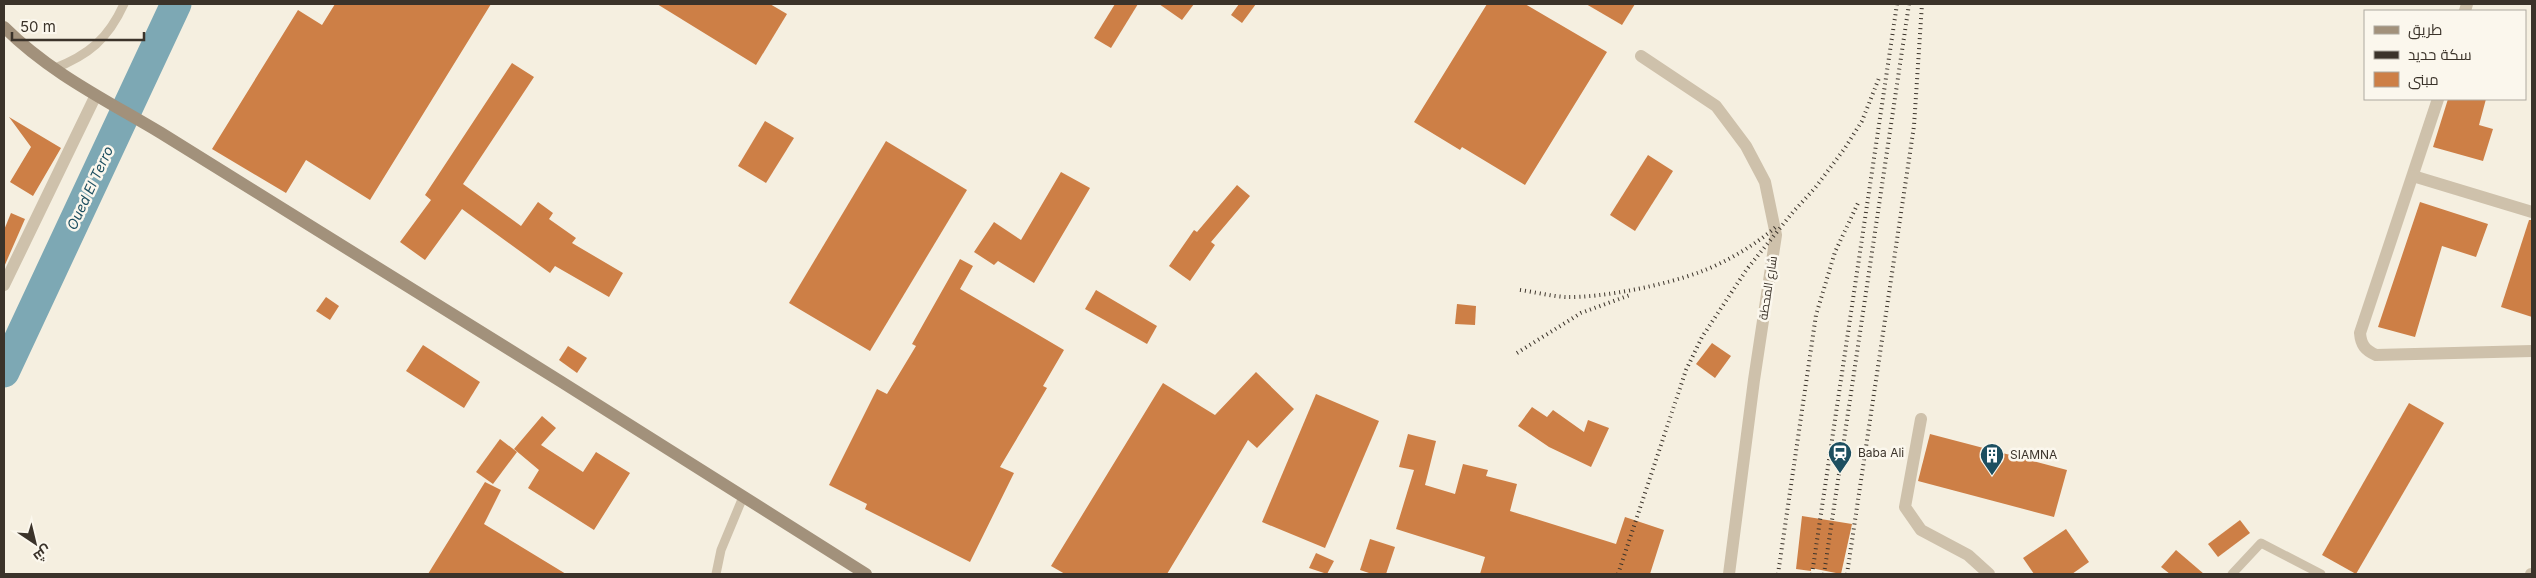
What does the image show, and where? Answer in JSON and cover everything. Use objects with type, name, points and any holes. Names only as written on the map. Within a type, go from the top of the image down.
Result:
[{"type":"main road","points":[[4,27],[29,51],[100,99],[131,116],[560,381],[866,574]]},
{"type":"street","name":"شارع المحطة","points":[[1641,56],[1716,106],[1746,146],[1765,182],[1776,235],[1754,380],[1729,574]]},
{"type":"street","points":[[4,285],[100,99]]},
{"type":"street","points":[[2438,100],[2360,333],[2361,343],[2367,351],[2376,355],[2532,351]]},
{"type":"street","points":[[2413,176],[2532,212]]},
{"type":"street","points":[[1921,419],[1905,507],[1921,530],[1968,554],[1988,574]]},
{"type":"lane","points":[[53,69],[77,60],[94,47],[114,26],[124,4]]},
{"type":"lane","points":[[716,574],[721,550],[743,497]]},
{"type":"lane","points":[[2232,574],[2261,543],[2321,574]]},
{"type":"building","points":[[335,4],[491,4],[370,200],[306,160],[286,193],[212,149],[298,10],[322,25]]},
{"type":"building","points":[[657,4],[770,4],[787,14],[756,65]]},
{"type":"building","points":[[1115,4],[1138,4],[1111,48],[1094,38]]},
{"type":"building","points":[[1159,4],[1194,4],[1182,20]]},
{"type":"building","points":[[1239,4],[1256,4],[1242,23],[1231,15]]},
{"type":"building","points":[[1487,4],[1525,4],[1607,52],[1525,185],[1462,147],[1460,150],[1414,122]]},
{"type":"building","points":[[1586,4],[1635,4],[1622,25]]},
{"type":"building","points":[[512,63],[534,77],[463,184],[521,226],[538,202],[553,213],[549,219],[576,238],[572,243],[623,273],[609,297],[555,266],[550,273],[462,209],[425,260],[400,242],[431,200],[425,195]]},
{"type":"building","points":[[2448,100],[2486,100],[2479,125],[2493,129],[2483,161],[2433,147]]},
{"type":"building","points":[[9,117],[61,148],[33,196],[10,182],[31,147]]},
{"type":"building","points":[[765,121],[794,138],[766,183],[738,166]]},
{"type":"building","points":[[886,141],[967,190],[870,351],[789,303]]},
{"type":"building","points":[[1648,155],[1673,171],[1635,231],[1610,215]]},
{"type":"building","points":[[1061,172],[1090,188],[1034,283],[998,261],[994,265],[974,252],[994,222],[1021,240]]},
{"type":"building","points":[[1237,185],[1250,196],[1211,242],[1215,245],[1190,281],[1169,266],[1194,230],[1197,232]]},
{"type":"building","points":[[2420,202],[2488,224],[2476,257],[2442,246],[2415,337],[2378,327]]},
{"type":"building","points":[[11,213],[25,219],[4,267],[4,230]]},
{"type":"building","points":[[2529,220],[2532,220],[2532,317],[2501,307]]},
{"type":"building","points":[[960,259],[973,266],[960,289],[1064,350],[1043,386],[1047,388],[1000,467],[1014,473],[970,562],[865,509],[867,504],[829,485],[877,389],[887,394],[916,346],[912,344]]},
{"type":"building","points":[[1096,290],[1157,326],[1147,344],[1085,309]]},
{"type":"building","points":[[326,297],[339,306],[330,320],[316,311]]},
{"type":"building","points":[[1457,304],[1476,306],[1475,325],[1455,324]]},
{"type":"building","points":[[1712,343],[1731,356],[1715,378],[1696,364]]},
{"type":"building","points":[[423,345],[480,382],[464,408],[406,371]]},
{"type":"building","points":[[568,346],[587,358],[577,373],[559,360]]},
{"type":"building","points":[[1256,372],[1294,409],[1257,448],[1248,440],[1167,574],[1065,574],[1051,566],[1163,383],[1215,415]]},
{"type":"building","points":[[1316,394],[1379,421],[1325,548],[1262,522]]},
{"type":"building","points":[[2409,403],[2444,423],[2356,574],[2322,555]]},
{"type":"building","points":[[1532,407],[1547,417],[1553,410],[1584,432],[1588,420],[1609,428],[1591,467],[1549,447],[1518,426]]},
{"type":"building","points":[[542,416],[556,428],[541,445],[583,472],[596,452],[630,473],[594,530],[528,488],[539,470],[514,449]]},
{"type":"building","points":[[1408,434],[1436,441],[1425,485],[1455,494],[1463,464],[1488,470],[1486,476],[1517,484],[1510,511],[1616,544],[1625,517],[1664,530],[1650,574],[1480,574],[1485,557],[1396,529],[1414,470],[1399,467]]},
{"type":"building","name":"SIAMNA","points":[[1930,434],[2067,470],[2054,517],[1918,481]]},
{"type":"building","points":[[500,439],[517,452],[493,484],[476,472]]},
{"type":"building","points":[[485,482],[501,490],[484,524],[566,574],[428,574]]},
{"type":"building","points":[[1802,516],[1852,524],[1841,574],[1811,568],[1811,571],[1796,569]]},
{"type":"building","points":[[2240,520],[2250,533],[2218,557],[2208,544]]},
{"type":"building","points":[[2066,529],[2089,562],[2072,574],[2034,574],[2023,558]]},
{"type":"building","points":[[1370,539],[1395,547],[1386,574],[1372,574],[1360,570]]},
{"type":"building","points":[[2176,550],[2204,574],[2170,574],[2161,567]]},
{"type":"building","points":[[1316,553],[1334,561],[1327,574],[1309,568]]},
{"type":"waterway","name":"Oued El Terro","points":[[4,372],[176,4]]},
{"type":"railway","points":[[1812,574],[1897,4]]},
{"type":"railway","points":[[1824,574],[1909,4]]},
{"type":"railway","points":[[1847,574],[1914,126],[1922,4]]},
{"type":"railway","points":[[1618,574],[1686,370],[1702,337],[1747,269],[1815,188],[1845,148],[1862,121],[1879,78]]},
{"type":"railway","points":[[1778,574],[1816,315],[1835,252],[1859,201]]},
{"type":"railway","points":[[1520,290],[1565,297],[1580,297],[1634,290],[1669,282],[1700,272],[1731,258],[1761,239],[1778,225]]},
{"type":"railway","points":[[1517,353],[1581,313],[1630,295]]},
{"type":"place","name":"Baba Ali","points":[[1840,474]]},
{"type":"place","name":"SIAMNA","points":[[1992,476]]}]
